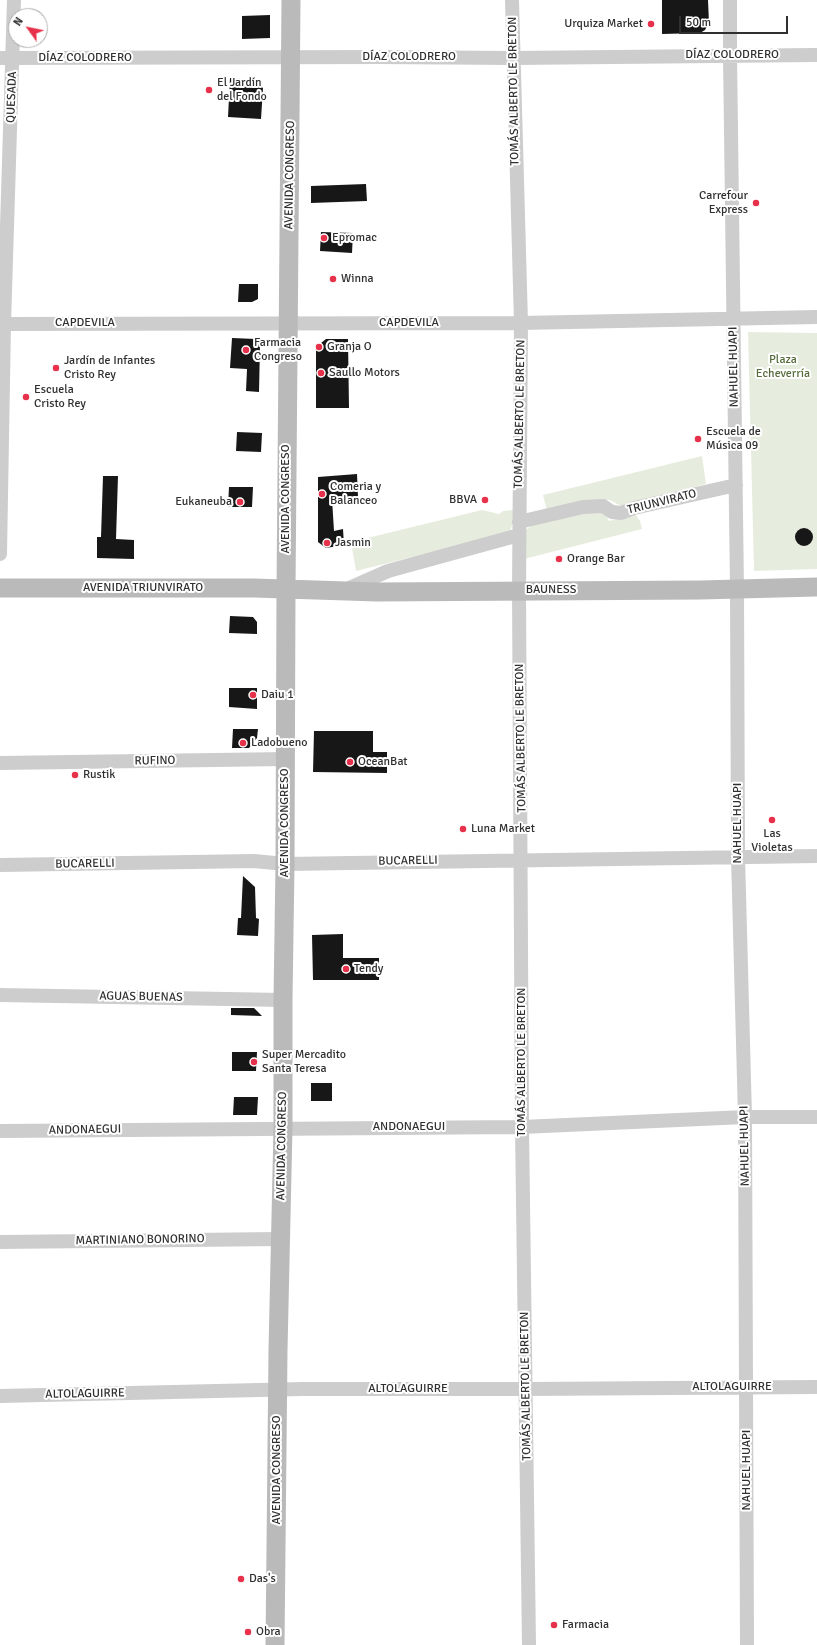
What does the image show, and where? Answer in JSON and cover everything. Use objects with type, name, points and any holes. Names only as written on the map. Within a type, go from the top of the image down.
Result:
[{"type":"main road","name":"AVENIDA CONGRESO","points":[[275,1645],[277,1391],[283,1128],[283,1000],[286,864],[287,322],[291,0]]},
{"type":"main road","name":"BAUNESS","points":[[286,590],[377,592],[817,587]]},
{"type":"main road","name":"AVENIDA TRIUNVIRATO","points":[[0,588],[286,590]]},
{"type":"street","name":"QUESADA","points":[[0,554],[6,58],[14,0]]},
{"type":"street","name":"TOMÁS ALBERTO LE BRETON","points":[[512,0],[521,323],[519,590],[522,859],[522,1127],[529,1645]]},
{"type":"street","name":"NAHUEL HUAPI","points":[[730,0],[738,589],[738,856],[745,1116],[747,1645]]},
{"type":"street","name":"DÍAZ COLODRERO","points":[[6,58],[513,58],[817,55]]},
{"type":"street","name":"CAPDEVILA","points":[[2,324],[287,322],[521,323],[817,317]]},
{"type":"street","name":"TRIUNVIRATO","points":[[341,591],[388,571],[583,507],[603,506],[612,512],[621,513],[634,508],[736,485]]},
{"type":"street","name":"RUFINO","points":[[0,763],[286,759]]},
{"type":"street","name":"BUCARELLI","points":[[0,865],[254,861],[286,864],[522,859],[817,856]]},
{"type":"street","name":"AGUAS BUENAS","points":[[0,995],[283,1000]]},
{"type":"street","name":"ANDONAEGUI","points":[[0,1131],[522,1127],[745,1116],[817,1117]]},
{"type":"street","name":"MARTINIANO BONORINO","points":[[0,1242],[280,1239]]},
{"type":"street","name":"ALTOLAGUIRRE","points":[[0,1396],[277,1391],[303,1389],[817,1387]]},
{"type":"green space","name":"Plaza Echeverría","points":[[748,332],[817,333],[817,569],[754,571]]},
{"type":"green space","points":[[702,456],[706,484],[621,506],[610,500],[593,500],[547,511],[543,495]]},
{"type":"green space","points":[[482,510],[499,514],[503,511],[513,510],[514,521],[509,533],[356,571],[351,542]]},
{"type":"green space","points":[[600,510],[604,511],[609,521],[635,514],[640,521],[642,529],[524,559],[526,530],[532,525]]},
{"type":"building","points":[[662,0],[708,0],[709,23],[705,30],[700,33],[662,34]]},
{"type":"building","points":[[270,15],[270,38],[242,39],[242,16]]},
{"type":"building","points":[[230,78],[253,80],[263,88],[261,119],[228,117]]},
{"type":"building","points":[[366,184],[367,201],[311,203],[311,186]]},
{"type":"building","points":[[321,232],[353,233],[352,253],[320,251]]},
{"type":"building","points":[[239,284],[258,284],[258,299],[252,302],[238,302]]},
{"type":"building","points":[[232,338],[256,339],[260,345],[259,392],[246,391],[247,369],[230,368]]},
{"type":"building","points":[[326,339],[348,339],[349,408],[316,408],[316,347]]},
{"type":"building","points":[[237,432],[262,433],[261,452],[236,451]]},
{"type":"building","points":[[357,474],[358,497],[332,499],[334,531],[343,529],[344,545],[326,548],[318,542],[318,477]]},
{"type":"building","points":[[103,476],[118,476],[116,539],[134,540],[134,559],[97,558],[97,537],[101,537]]},
{"type":"building","name":"Eukaneuba","points":[[229,487],[253,487],[252,507],[228,507]]},
{"type":"building","points":[[804,528],[810,531],[813,537],[810,543],[804,546],[798,543],[795,537],[798,531]]},
{"type":"building","points":[[230,616],[253,617],[257,622],[257,634],[229,633]]},
{"type":"building","points":[[229,688],[257,688],[257,709],[229,707]]},
{"type":"building","name":"Ladobueno","points":[[233,729],[258,729],[257,738],[249,748],[232,748]]},
{"type":"building","points":[[314,731],[373,731],[373,752],[387,752],[387,773],[313,772]]},
{"type":"building","points":[[243,876],[255,887],[256,918],[259,919],[258,936],[237,935],[238,918],[241,918]]},
{"type":"building","name":"Tendy","points":[[343,934],[343,958],[379,958],[379,980],[313,980],[312,935]]},
{"type":"building","points":[[231,1008],[254,1008],[262,1016],[231,1015]]},
{"type":"building","points":[[232,1052],[257,1052],[256,1071],[232,1071]]},
{"type":"building","points":[[311,1083],[332,1083],[332,1101],[311,1101]]},
{"type":"building","points":[[234,1097],[258,1097],[257,1115],[233,1115]]},
{"type":"place","name":"Urquiza Market","points":[[651,24]]},
{"type":"place","name":"El Jardín del Fondo","points":[[209,90]]},
{"type":"place","name":"Carrefour Express","points":[[756,203]]},
{"type":"place","name":"Epromac","points":[[324,238]]},
{"type":"place","name":"Winna","points":[[333,279]]},
{"type":"place","name":"Granja O","points":[[319,347]]},
{"type":"place","name":"Farmacia Congreso","points":[[246,350]]},
{"type":"place","name":"Jardín de Infantes Cristo Rey","points":[[56,368]]},
{"type":"place","name":"Saullo Motors","points":[[321,373]]},
{"type":"place","name":"Escuela Cristo Rey","points":[[26,397]]},
{"type":"place","name":"Escuela de Música 09","points":[[698,439]]},
{"type":"place","name":"Comeria y Balanceo","points":[[322,494]]},
{"type":"place","name":"BBVA","points":[[485,500]]},
{"type":"place","name":"Eukaneuba","points":[[240,502]]},
{"type":"place","name":"Jasmin","points":[[327,543]]},
{"type":"place","name":"Orange Bar","points":[[559,559]]},
{"type":"place","name":"Daiu 1","points":[[253,695]]},
{"type":"place","name":"Ladobueno","points":[[243,743]]},
{"type":"place","name":"OceanBat","points":[[350,762]]},
{"type":"place","name":"Rustik","points":[[75,775]]},
{"type":"place","name":"Las Violetas","points":[[772,820]]},
{"type":"place","name":"Luna Market","points":[[463,829]]},
{"type":"place","name":"Tendy","points":[[346,969]]},
{"type":"place","name":"Super Mercadito Santa Teresa","points":[[254,1062]]},
{"type":"place","name":"Das's","points":[[241,1579]]},
{"type":"place","name":"Farmacia","points":[[554,1625]]},
{"type":"place","name":"Obra","points":[[248,1632]]}]
